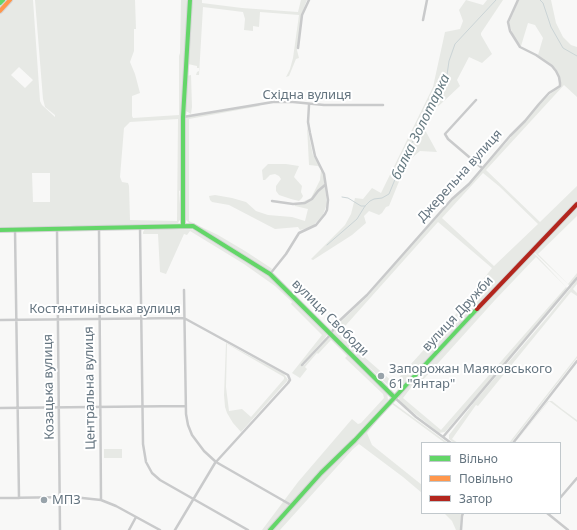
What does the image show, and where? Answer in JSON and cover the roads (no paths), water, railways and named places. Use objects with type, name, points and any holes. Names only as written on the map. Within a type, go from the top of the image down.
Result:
[{"type":"street","points":[[0,3],[3,0]]},
{"type":"street","points":[[0,11],[10,0]]},
{"type":"street","points":[[183,226],[183,117],[190,0]]},
{"type":"street","points":[[298,48],[302,15],[309,0]]},
{"type":"street","points":[[423,20],[427,0]]},
{"type":"street","name":"Джерельна вулиця","points":[[302,365],[331,334],[336,324],[367,295],[549,93],[560,85],[556,71],[552,66],[536,55],[520,47],[510,31],[508,22],[518,0]]},
{"type":"street","points":[[476,100],[445,134],[448,139],[482,168]]},
{"type":"street","name":"Східна вулиця","points":[[183,117],[273,102],[383,105]]},
{"type":"street","points":[[270,274],[286,254],[299,233],[316,225],[325,214],[328,203],[323,171],[314,153],[308,122],[309,104]]},
{"type":"street","points":[[272,201],[293,204],[305,203],[312,199],[325,185]]},
{"type":"street","name":"вулиця Дружби","points":[[270,530],[321,473],[355,440],[577,204]]},
{"type":"street","name":"вулиця Свободи","points":[[0,230],[193,226],[270,274],[394,397],[416,417],[450,442]]},
{"type":"street","points":[[140,227],[143,448],[148,466],[160,480],[248,530]]},
{"type":"street","name":"Центральна вулиця","points":[[99,228],[101,500]]},
{"type":"street","points":[[15,230],[19,498]]},
{"type":"street","name":"Козацька вулиця","points":[[57,230],[60,530]]},
{"type":"street","points":[[443,437],[577,278]]},
{"type":"street","points":[[184,290],[185,406],[187,422],[192,435],[204,451],[216,462],[292,506]]},
{"type":"street","name":"Костянтинівська вулиця","points":[[0,320],[184,318],[287,374],[290,378],[288,383],[216,462],[175,530]]},
{"type":"street","points":[[514,442],[577,361]]},
{"type":"street","points":[[0,408],[185,406]]},
{"type":"street","points":[[561,497],[577,478]]},
{"type":"street","points":[[0,498],[60,497],[101,500],[116,506],[160,530]]},
{"type":"street","points":[[461,530],[463,514]]},
{"type":"street","points":[[548,514],[568,530]]},
{"type":"street","points":[[129,530],[136,517]]},
{"type":"waterway","name":"балка Золотарка","points":[[327,245],[357,219],[370,201],[382,198],[389,194],[405,155],[446,82],[449,61],[455,44],[496,0]]},
{"type":"waterway","points":[[540,0],[543,3],[551,27],[563,48],[577,56]]},
{"type":"waterway","name":"балка Золотарка","points":[[342,197],[348,198],[361,206],[365,206]]},
{"type":"place","name":"Запорожан Маяковського 61 \"Янтар\"","points":[[381,376]]},
{"type":"place","name":"МПЗ","points":[[44,500]]}]
